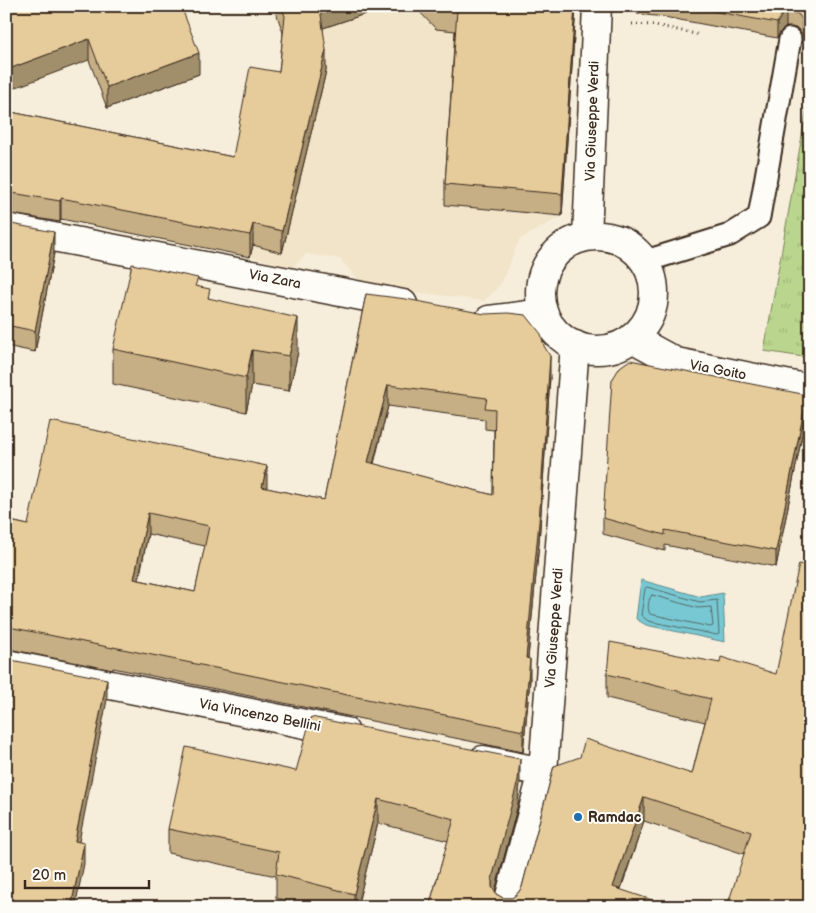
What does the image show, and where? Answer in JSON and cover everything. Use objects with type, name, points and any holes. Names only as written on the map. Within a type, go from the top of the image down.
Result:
[{"type":"street","name":"Via Giuseppe Verdi","points":[[587,236],[596,6]]},
{"type":"street","name":"Via Zara","points":[[6,228],[431,309]]},
{"type":"street","points":[[604,235],[620,240],[634,248],[646,261],[653,277],[652,311],[644,326],[632,338],[619,346],[605,350],[590,349],[575,345],[562,338],[551,326],[544,313],[540,297],[542,280],[548,264],[558,251],[571,242],[587,236],[604,235]]},
{"type":"street","points":[[469,316],[488,320],[544,313]]},
{"type":"street","name":"Via Goito","points":[[632,338],[676,362],[810,388]]},
{"type":"street","name":"Via Giuseppe Verdi","points":[[507,907],[543,772],[575,345]]},
{"type":"street","name":"Via Vincenzo Bellini","points":[[6,664],[367,736]]},
{"type":"street","points":[[455,754],[543,772]]},
{"type":"lane","points":[[646,261],[730,235],[759,217],[790,39]]},
{"type":"path","points":[[625,24],[655,25],[700,35]]},
{"type":"shaded area","points":[[274,6],[576,6],[562,216],[520,239],[500,285],[484,301],[363,285],[340,259],[306,254],[293,267],[250,257],[285,38]]},
{"type":"green space","points":[[810,90],[810,358],[764,351]]},
{"type":"water","points":[[641,580],[701,597],[723,593],[725,642],[646,625],[636,619]]},
{"type":"building","points":[[6,6],[181,6],[199,53],[107,87],[89,39],[6,70]]},
{"type":"building","points":[[281,6],[325,6],[320,8],[326,50],[282,231],[253,224],[250,235],[61,198],[60,201],[6,192],[6,111],[233,157],[250,67],[279,72],[285,16]]},
{"type":"building","points":[[435,6],[575,6],[562,194],[445,184],[457,10],[436,8]]},
{"type":"building","points":[[685,6],[810,6],[810,30],[802,29],[802,19],[798,14],[792,12],[786,12],[777,23]]},
{"type":"building","points":[[6,223],[54,232],[35,331],[6,325]]},
{"type":"building","points":[[132,264],[198,278],[195,286],[210,289],[208,298],[298,318],[289,356],[252,350],[246,378],[113,349]]},
{"type":"building","points":[[366,294],[406,299],[485,314],[508,313],[526,315],[541,334],[544,346],[550,356],[539,522],[526,658],[530,659],[523,731],[113,647],[9,627],[6,628],[6,520],[28,525],[50,421],[267,466],[262,487],[324,500]],"holes":[[[388,385],[487,398],[485,408],[495,409],[493,495],[368,462]],[[148,513],[209,526],[195,592],[134,579]]]},
{"type":"building","points":[[630,360],[807,395],[776,551],[665,530],[665,535],[603,518],[612,380],[620,367]]},
{"type":"building","points":[[799,564],[810,566],[810,907],[727,907],[751,832],[644,797],[613,887],[673,907],[429,907],[454,819],[378,799],[354,894],[276,874],[279,852],[168,829],[186,747],[296,771],[311,717],[520,759],[518,780],[492,879],[492,887],[496,894],[503,898],[512,898],[522,887],[554,766],[580,757],[585,739],[692,774],[711,699],[607,674],[610,642],[720,663],[721,657],[776,674]]},
{"type":"building","points":[[6,659],[107,679],[75,841],[84,843],[71,907],[6,907]]},
{"type":"place","name":"Ramdac","points":[[578,817]]}]
